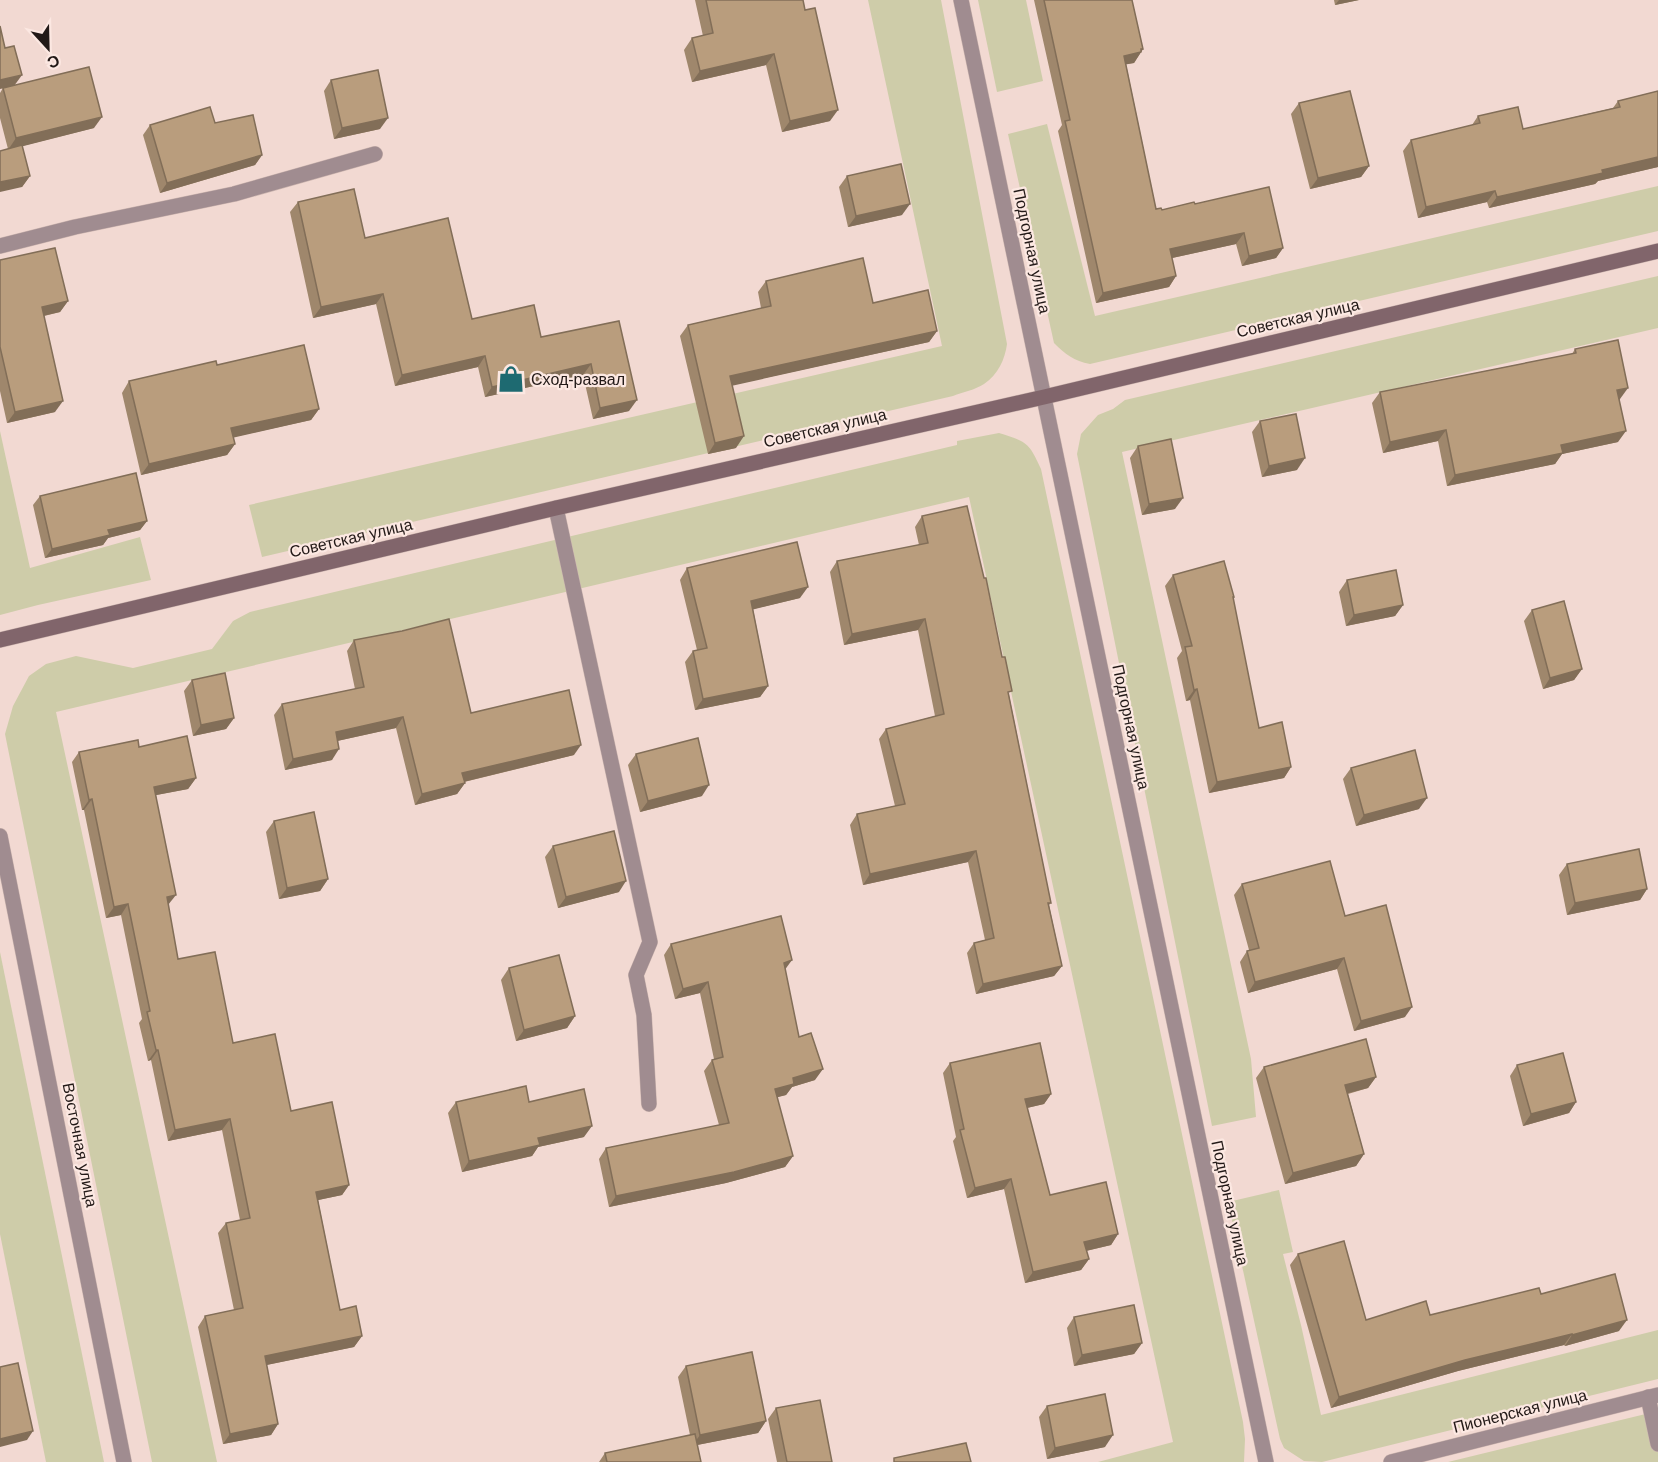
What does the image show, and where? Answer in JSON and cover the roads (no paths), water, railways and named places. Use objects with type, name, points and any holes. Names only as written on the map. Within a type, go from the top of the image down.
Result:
[{"type":"street","name":"Подгорная улица","points":[[961,0],[1266,1462]]},
{"type":"street","points":[[0,246],[75,227],[234,194],[375,154]]},
{"type":"street","name":"Советская улица","points":[[0,640],[556,508],[1044,397],[1658,251]]},
{"type":"street","points":[[556,508],[650,942],[636,975],[644,1015],[649,1104]]},
{"type":"street","name":"Восточная улица","points":[[0,836],[124,1462]]},
{"type":"street","points":[[1653,1396],[1658,1444]]},
{"type":"street","name":"Пионерская улица","points":[[1391,1462],[1653,1396]]},
{"type":"place","name":"Сход-развал","points":[[511,379]]}]
